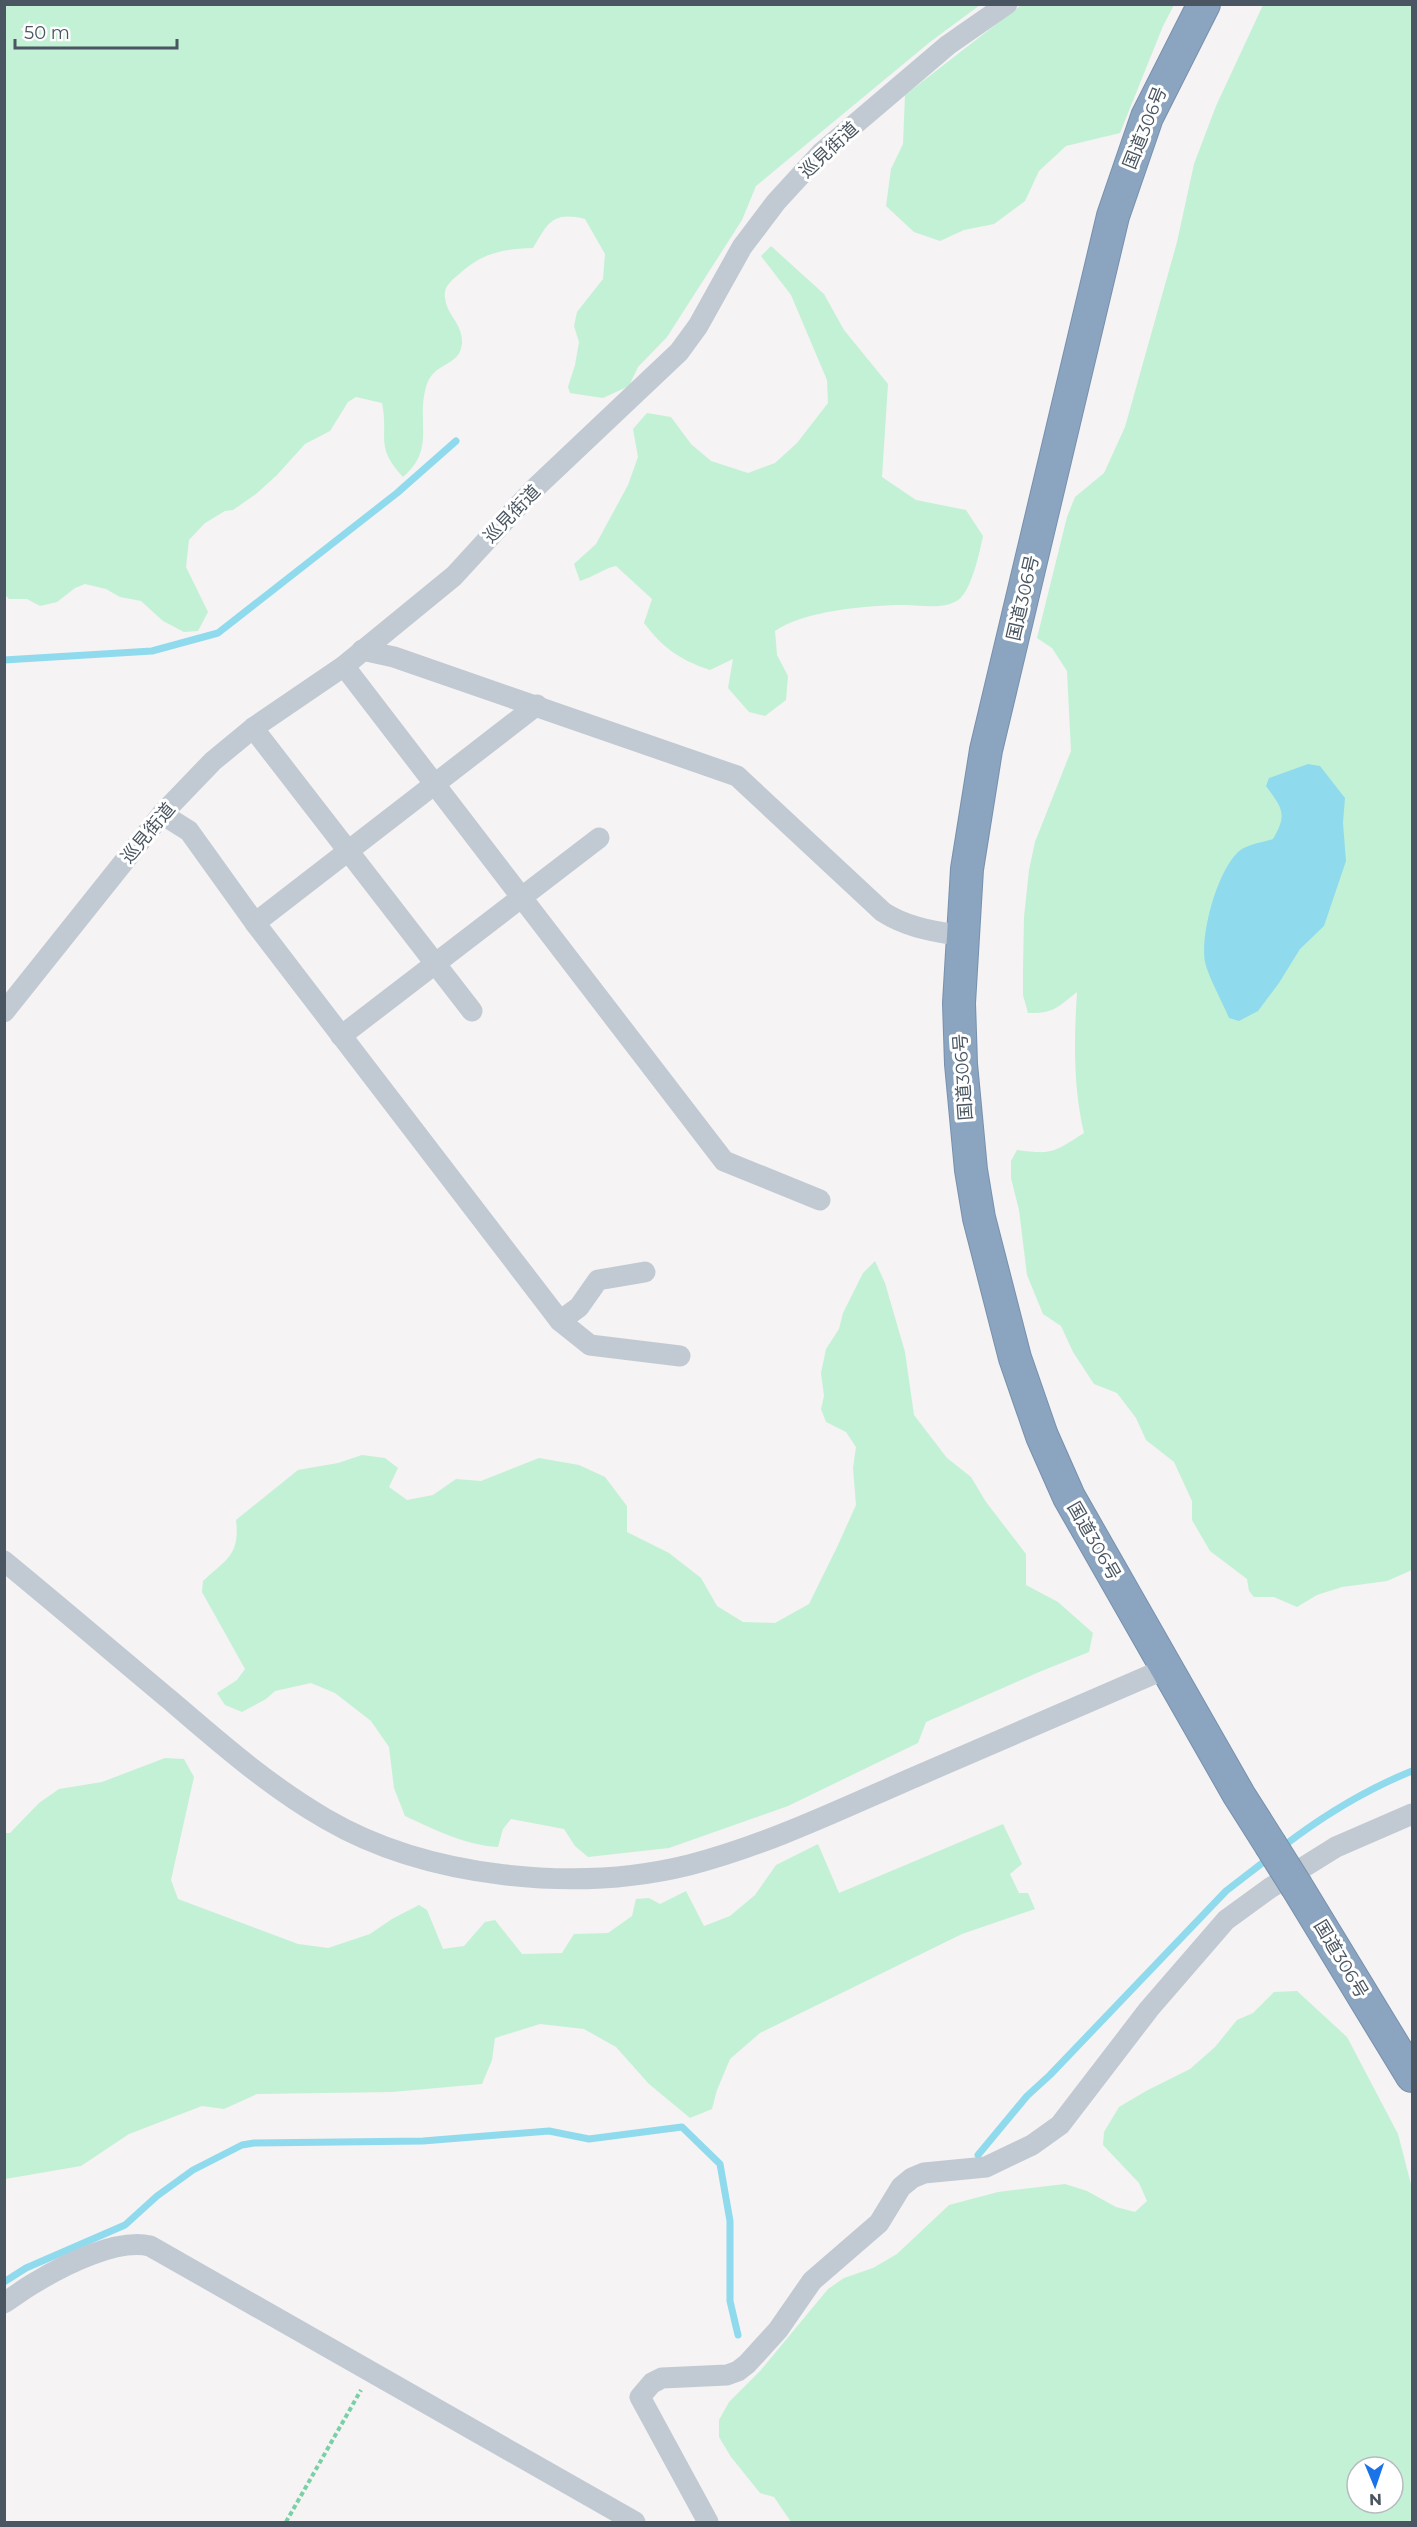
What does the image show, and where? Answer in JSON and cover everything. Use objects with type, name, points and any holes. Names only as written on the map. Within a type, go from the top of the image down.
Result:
[{"type":"highway","name":"国道306号","points":[[1204,4],[1147,117],[1113,216],[986,750],[967,869],[959,1003],[961,1064],[971,1170],[987,1254],[1015,1358],[1042,1436],[1069,1497],[1239,1795],[1413,2076]]},
{"type":"street","name":"巡見街道","points":[[4,1012],[162,814],[213,761],[253,728],[344,666],[454,576],[532,491],[679,352],[698,326],[742,247],[776,202],[821,153],[948,45],[1007,4]]},
{"type":"street","points":[[362,650],[394,657],[537,705],[737,776],[883,912],[900,923],[915,928],[962,936]]},
{"type":"street","points":[[344,666],[724,1161],[820,1200]]},
{"type":"street","points":[[255,922],[537,705]]},
{"type":"street","points":[[253,728],[472,1011]]},
{"type":"street","points":[[162,814],[189,831],[341,1036],[558,1317],[590,1345],[680,1356]]},
{"type":"street","points":[[341,1036],[599,838]]},
{"type":"street","points":[[558,1317],[579,1307],[598,1280],[645,1272]]},
{"type":"street","points":[[6,1566],[230,1752],[305,1806],[330,1821],[404,1853],[453,1866],[509,1876],[565,1878],[624,1876],[688,1865],[804,1825],[1167,1668]]},
{"type":"street","points":[[708,2523],[640,2397],[652,2383],[662,2378],[675,2376],[727,2375],[747,2364],[778,2330],[812,2281],[879,2223],[901,2187],[912,2178],[924,2173],[986,2167],[1045,2137],[1060,2125],[1149,2009],[1226,1920],[1270,1888],[1336,1847],[1413,1814]]},
{"type":"street","points":[[4,2303],[56,2271],[115,2248],[140,2244],[161,2251],[635,2523]]},
{"type":"path","points":[[286,2523],[372,2371]]},
{"type":"green space","points":[[4,5],[980,5],[930,42],[756,186],[742,220],[667,337],[638,367],[629,386],[603,398],[570,393],[568,387],[579,342],[574,326],[577,312],[603,279],[605,254],[585,219],[558,218],[547,226],[533,248],[492,254],[467,268],[446,287],[446,304],[460,330],[462,344],[456,357],[429,379],[423,400],[422,445],[413,467],[403,477],[388,457],[384,441],[382,403],[356,397],[348,402],[330,431],[305,444],[256,494],[233,510],[225,511],[205,523],[189,540],[186,567],[208,612],[198,631],[184,632],[163,621],[141,601],[120,597],[106,589],[85,584],[75,588],[57,602],[40,606],[27,599],[9,599],[5,595]]},
{"type":"green space","points":[[1021,5],[1174,5],[1163,26],[1120,133],[1066,146],[1039,171],[1025,201],[994,224],[964,230],[940,241],[914,232],[886,206],[891,169],[903,144],[905,95]]},
{"type":"green space","points":[[1263,5],[1412,5],[1412,1570],[1387,1581],[1342,1587],[1317,1595],[1297,1607],[1274,1597],[1254,1597],[1249,1591],[1247,1579],[1210,1551],[1192,1520],[1192,1501],[1174,1462],[1146,1440],[1136,1418],[1117,1393],[1094,1384],[1073,1352],[1061,1326],[1043,1314],[1027,1275],[1019,1210],[1011,1178],[1011,1161],[1017,1150],[1046,1152],[1059,1148],[1084,1133],[1075,1063],[1077,992],[1056,1008],[1037,1013],[1028,1013],[1023,995],[1024,917],[1029,870],[1035,842],[1071,751],[1067,671],[1052,648],[1037,638],[1067,517],[1075,497],[1104,473],[1125,427],[1177,242],[1194,164],[1216,106]]},
{"type":"green space","points":[[771,246],[824,294],[844,330],[888,384],[882,477],[916,500],[966,510],[983,536],[967,589],[963,596],[952,603],[939,606],[890,605],[837,610],[802,618],[775,631],[777,655],[788,676],[786,700],[765,716],[749,712],[728,688],[733,659],[710,670],[681,657],[665,646],[644,623],[652,599],[616,566],[580,581],[574,564],[596,544],[628,485],[638,457],[633,429],[647,413],[671,417],[691,444],[711,461],[748,473],[775,463],[797,443],[828,403],[827,380],[791,295],[761,256]]},
{"type":"green space","points":[[875,1261],[885,1283],[905,1352],[914,1415],[947,1458],[971,1477],[986,1502],[1026,1554],[1026,1585],[1058,1602],[1093,1633],[1089,1652],[926,1722],[918,1743],[788,1806],[669,1848],[588,1857],[575,1846],[564,1829],[511,1819],[503,1829],[498,1847],[462,1840],[405,1816],[394,1788],[389,1747],[371,1721],[335,1693],[311,1683],[275,1691],[266,1699],[242,1712],[225,1705],[217,1693],[237,1680],[245,1669],[202,1592],[203,1581],[225,1561],[234,1549],[237,1532],[236,1520],[298,1470],[338,1463],[362,1455],[385,1458],[398,1468],[389,1487],[407,1500],[433,1495],[456,1479],[481,1481],[539,1458],[579,1465],[605,1477],[627,1506],[627,1532],[669,1553],[701,1578],[717,1606],[743,1622],[775,1623],[809,1604],[856,1505],[853,1468],[856,1447],[846,1432],[826,1422],[821,1409],[824,1396],[821,1373],[826,1349],[839,1329],[843,1313],[863,1273]]},
{"type":"green space","points":[[165,1758],[184,1759],[194,1777],[171,1880],[178,1899],[298,1944],[328,1948],[370,1934],[419,1905],[427,1910],[443,1949],[464,1946],[485,1922],[495,1920],[522,1954],[562,1953],[574,1934],[608,1933],[632,1916],[636,1899],[649,1898],[660,1904],[686,1891],[704,1926],[730,1916],[755,1895],[776,1865],[818,1844],[839,1893],[1003,1824],[1022,1864],[1010,1874],[1019,1893],[1028,1893],[1035,1909],[962,1934],[760,2033],[730,2059],[712,2109],[690,2118],[649,2084],[616,2047],[584,2029],[540,2024],[495,2038],[492,2060],[482,2084],[392,2092],[257,2094],[224,2109],[202,2106],[129,2134],[81,2166],[5,2179],[5,1833],[10,1833],[39,1803],[59,1789],[102,1782]]},
{"type":"green space","points":[[1297,1991],[1347,2037],[1398,2134],[1412,2188],[1412,2522],[791,2522],[774,2497],[760,2493],[731,2457],[719,2437],[719,2420],[729,2402],[761,2370],[828,2289],[844,2278],[873,2268],[897,2254],[949,2205],[998,2192],[1065,2184],[1087,2191],[1116,2207],[1135,2212],[1147,2201],[1139,2183],[1103,2145],[1104,2132],[1119,2107],[1190,2069],[1215,2047],[1237,2020],[1253,2013],[1274,1992]]},
{"type":"water","points":[[1308,764],[1320,766],[1345,798],[1343,823],[1346,861],[1324,926],[1300,949],[1258,1011],[1239,1021],[1229,1018],[1205,962],[1205,936],[1212,904],[1223,874],[1238,852],[1250,845],[1273,839],[1278,830],[1282,817],[1281,811],[1266,786],[1269,778]]},
{"type":"waterway","points":[[4,660],[152,651],[218,633],[397,493],[456,441]]},
{"type":"waterway","points":[[1281,1848],[1344,1805],[1412,1771]]},
{"type":"waterway","points":[[978,2155],[1027,2096],[1050,2075],[1226,1891],[1270,1857]]},
{"type":"waterway","points":[[4,2282],[26,2268],[125,2225],[157,2196],[193,2170],[242,2145],[423,2141],[549,2131],[589,2139],[682,2127],[720,2164],[730,2221],[730,2301],[738,2335]]}]
